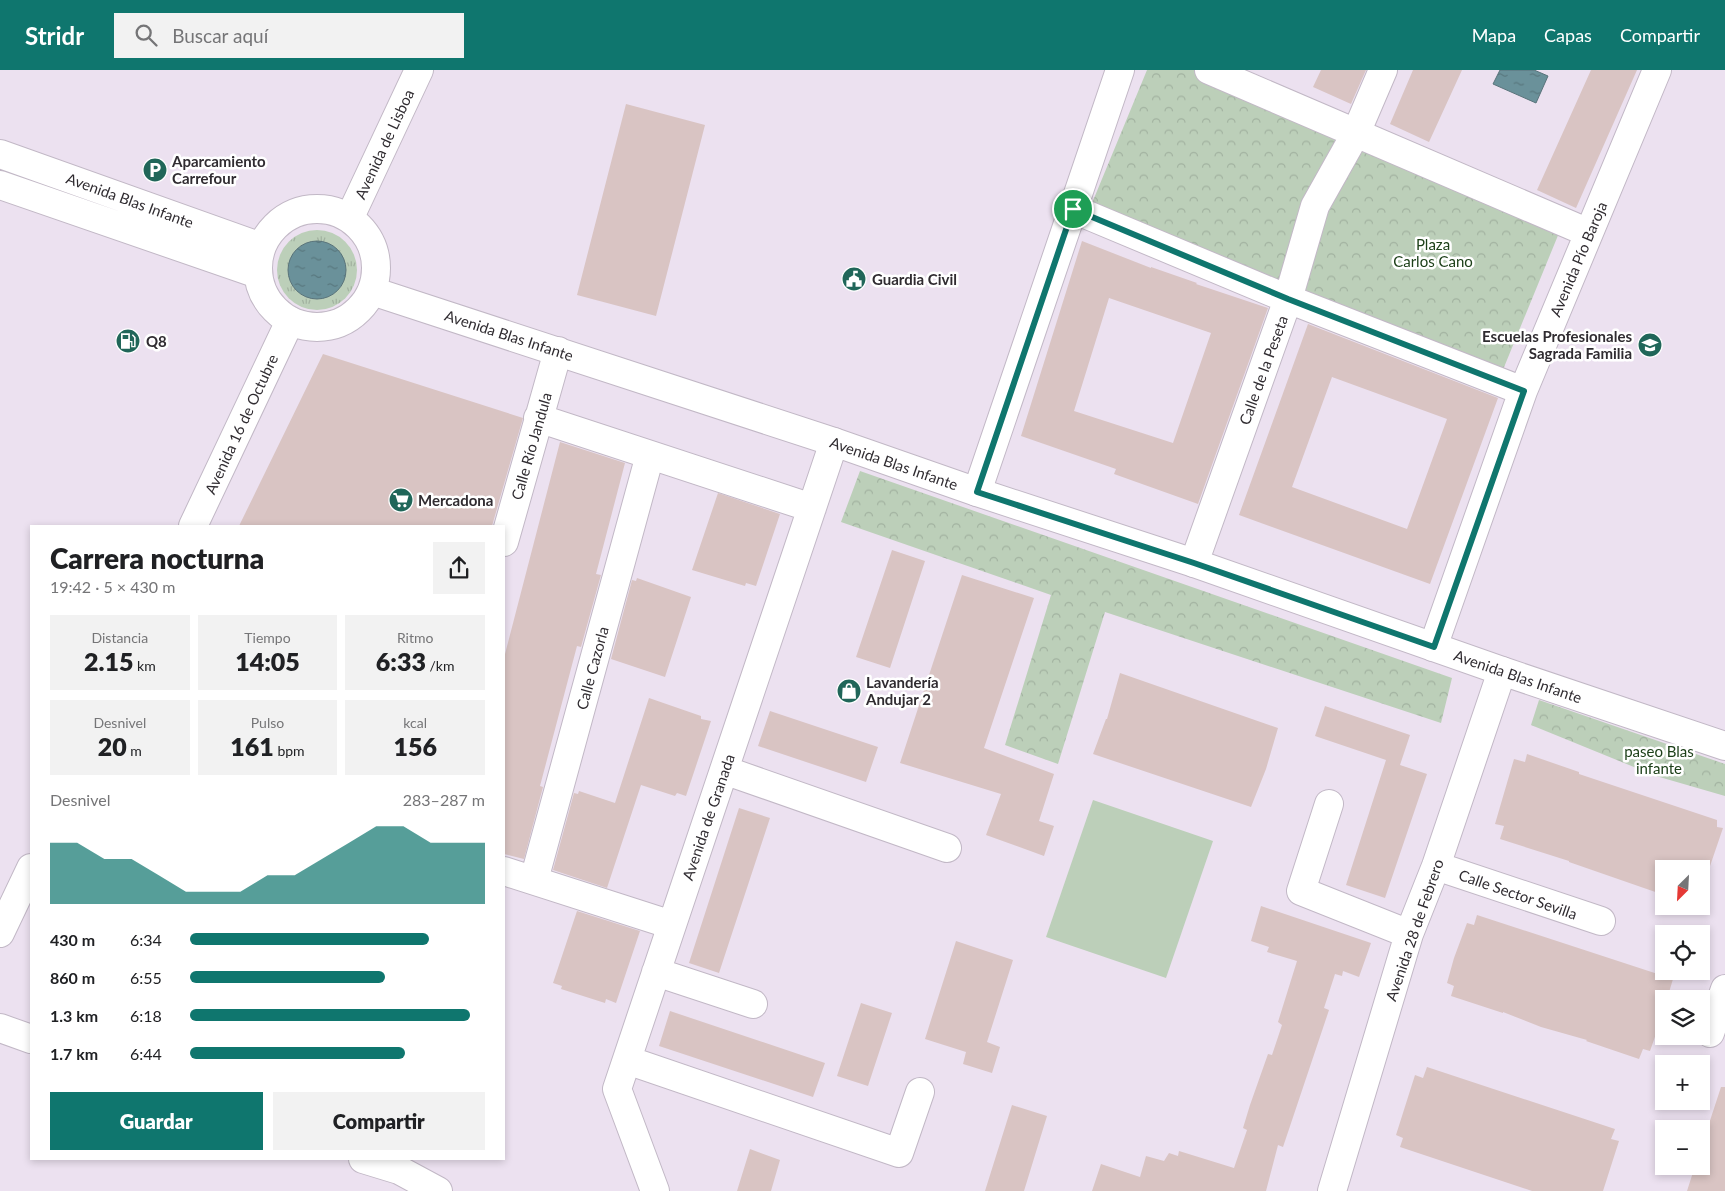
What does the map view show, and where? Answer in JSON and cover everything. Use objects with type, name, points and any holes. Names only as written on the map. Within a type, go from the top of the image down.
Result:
[{"type":"street","name":"Avenida de Lisboa","points":[[350,217],[419,70]]},
{"type":"street","points":[[977,492],[1120,70]]},
{"type":"street","points":[[1209,70],[1589,233]]},
{"type":"street","name":"Calle de la Peseta","points":[[1194,563],[1288,299],[1314,206],[1356,132],[1384,70]]},
{"type":"street","name":"Avenida Pío Baroja","points":[[1434,647],[1524,391],[1657,70]]},
{"type":"street","name":"Avenida Blas Infante","points":[[0,154],[261,247]]},
{"type":"street","name":"Avenida Blas Infante","points":[[0,185],[258,274]]},
{"type":"street","points":[[316,208],[333,210],[350,217],[362,228],[371,242],[376,258],[377,275],[372,291],[362,308],[346,320],[328,326],[308,327],[290,321],[274,309],[263,293],[258,274],[258,260],[261,247],[270,232],[282,219],[298,211],[316,208]]},
{"type":"street","points":[[1073,209],[1288,299],[1524,391]]},
{"type":"street","name":"Avenida Blas Infante","points":[[372,291],[834,442],[977,492],[1194,563],[1502,671],[1725,746]]},
{"type":"street","name":"Avenida 16 de Octubre","points":[[193,525],[290,321]]},
{"type":"street","name":"Calle Río Jandula","points":[[505,538],[558,351]]},
{"type":"street","points":[[538,418],[812,508]]},
{"type":"street","name":"Avenida de Granada","points":[[655,1191],[617,1089],[834,442]]},
{"type":"street","name":"Calle Cazorla","points":[[534,880],[650,456]]},
{"type":"street","name":"Avenida 28 de Febrero","points":[[1332,1191],[1409,934],[1436,866],[1502,671]]},
{"type":"street","points":[[724,770],[947,848]]},
{"type":"street","points":[[1330,804],[1301,891],[1409,934]]},
{"type":"street","name":"Calle Sector Sevilla","points":[[1436,866],[1601,922]]},
{"type":"street","points":[[0,932],[30,870]]},
{"type":"street","points":[[505,871],[672,924]]},
{"type":"street","points":[[656,972],[753,1004]]},
{"type":"street","points":[[1710,1033],[1725,989]]},
{"type":"street","points":[[0,1028],[30,1039]]},
{"type":"street","points":[[627,1060],[899,1153],[920,1092]]},
{"type":"street","points":[[373,1161],[399,1170],[438,1191]]},
{"type":"green space","name":"Plaza Carlos Cano","points":[[1147,70],[1224,70],[1568,211],[1500,377],[1090,208]]},
{"type":"green space","points":[[317,230],[332,233],[345,242],[354,255],[357,270],[354,285],[345,298],[332,307],[317,310],[302,307],[289,298],[280,285],[277,270],[280,255],[289,242],[302,233]]},
{"type":"green space","points":[[860,471],[1452,678],[1441,723],[1105,612],[1058,764],[1005,745],[1051,595],[841,522]]},
{"type":"green space","name":"paseo Blas infante","points":[[1539,700],[1725,764],[1725,796],[1656,776],[1531,725]]},
{"type":"green space","points":[[1093,800],[1213,841],[1166,978],[1046,937]]},
{"type":"water","points":[[1500,70],[1534,70],[1548,76],[1536,103],[1493,84]]},
{"type":"water","points":[[311,241],[323,241],[338,249],[346,264],[346,276],[338,291],[323,299],[311,299],[296,291],[288,276],[288,264],[296,249]]},
{"type":"building","points":[[1321,70],[1366,70],[1351,104],[1313,87]]},
{"type":"building","points":[[1413,70],[1462,70],[1429,142],[1390,124]]},
{"type":"building","points":[[1591,70],[1637,70],[1576,208],[1537,190]]},
{"type":"building","points":[[626,104],[705,125],[656,316],[577,295]]},
{"type":"building","points":[[1082,241],[1151,268],[1268,308],[1198,504],[1114,474],[1116,469],[1021,436]],"holes":[[[1109,298],[1211,333],[1173,443],[1074,411]]]},
{"type":"building","points":[[1308,324],[1498,398],[1430,584],[1239,515]],"holes":[[[1332,377],[1447,419],[1407,529],[1292,487]]]},
{"type":"building","points":[[323,354],[523,418],[492,525],[239,525]]},
{"type":"building","points":[[560,442],[625,463],[596,574],[601,575],[581,647],[577,646],[540,786],[543,787],[524,859],[505,854],[505,654]]},
{"type":"building","points":[[718,493],[780,514],[756,586],[746,583],[745,586],[692,570]]},
{"type":"building","points":[[892,550],[925,561],[890,668],[856,657]]},
{"type":"building","points":[[962,575],[1034,598],[984,748],[1054,774],[1039,821],[1054,826],[1044,856],[986,835],[1001,794],[900,763]]},
{"type":"building","points":[[637,578],[691,597],[665,677],[611,659],[632,580],[636,581]]},
{"type":"building","points":[[1120,673],[1278,728],[1266,769],[1251,807],[1093,754],[1107,719]]},
{"type":"building","points":[[649,698],[701,716],[701,719],[711,721],[686,796],[677,793],[675,796],[641,785],[607,888],[553,870],[574,793],[578,794],[579,791],[615,803]]},
{"type":"building","points":[[1325,706],[1410,735],[1400,765],[1427,774],[1385,898],[1346,885],[1386,760],[1315,736]]},
{"type":"building","points":[[770,711],[878,747],[866,782],[758,746]]},
{"type":"building","points":[[1527,754],[1579,772],[1579,774],[1717,820],[1717,827],[1723,828],[1710,866],[1710,860],[1655,860],[1655,892],[1500,839],[1504,826],[1495,824],[1514,759],[1525,762]]},
{"type":"building","points":[[739,808],[770,818],[719,973],[689,963]]},
{"type":"building","points":[[1261,906],[1371,943],[1359,977],[1343,971],[1342,976],[1335,974],[1324,1008],[1329,1010],[1283,1147],[1278,1145],[1266,1191],[1092,1191],[1101,1164],[1140,1177],[1146,1156],[1164,1161],[1169,1153],[1178,1156],[1179,1151],[1234,1168],[1247,1130],[1243,1128],[1250,1105],[1268,1054],[1272,1055],[1282,1025],[1278,1022],[1297,961],[1267,952],[1269,947],[1251,941]]},
{"type":"building","points":[[577,911],[640,931],[616,1003],[606,999],[605,1003],[561,989],[562,986],[553,983]]},
{"type":"building","points":[[1477,915],[1655,973],[1655,980],[1673,980],[1670,990],[1655,990],[1655,1037],[1650,1051],[1643,1049],[1639,1059],[1451,996],[1454,986],[1447,983],[1454,958],[1467,923],[1474,925]]},
{"type":"building","points":[[956,941],[1013,960],[987,1042],[1000,1047],[992,1073],[963,1064],[966,1052],[925,1039]]},
{"type":"building","points":[[861,1003],[892,1013],[868,1086],[837,1076]]},
{"type":"building","points":[[670,1011],[825,1063],[813,1097],[659,1046]]},
{"type":"building","points":[[1427,1067],[1615,1129],[1611,1139],[1619,1141],[1603,1191],[1532,1191],[1400,1147],[1403,1138],[1396,1135],[1415,1075],[1423,1078]]},
{"type":"building","points":[[1721,1087],[1725,1087],[1725,1191],[1687,1191],[1692,1175],[1710,1175],[1710,1121]]},
{"type":"building","points":[[1012,1105],[1047,1116],[1024,1191],[985,1191]]},
{"type":"building","points":[[750,1149],[780,1160],[771,1191],[737,1191]]},
{"type":"place","name":"Aparcamiento Carrefour","points":[[155,170]]},
{"type":"place","name":"Guardia Civil","points":[[854,279]]},
{"type":"place","name":"Q8","points":[[128,341]]},
{"type":"place","name":"Escuelas Profesionales Sagrada Familia","points":[[1650,345]]},
{"type":"place","name":"Mercadona","points":[[401,500]]},
{"type":"place","name":"Lavandería Andujar 2","points":[[849,691]]},
{"type":"route","points":[[1073,209],[1288,299],[1524,391],[1434,647],[1194,563],[977,492],[1073,209]]}]
